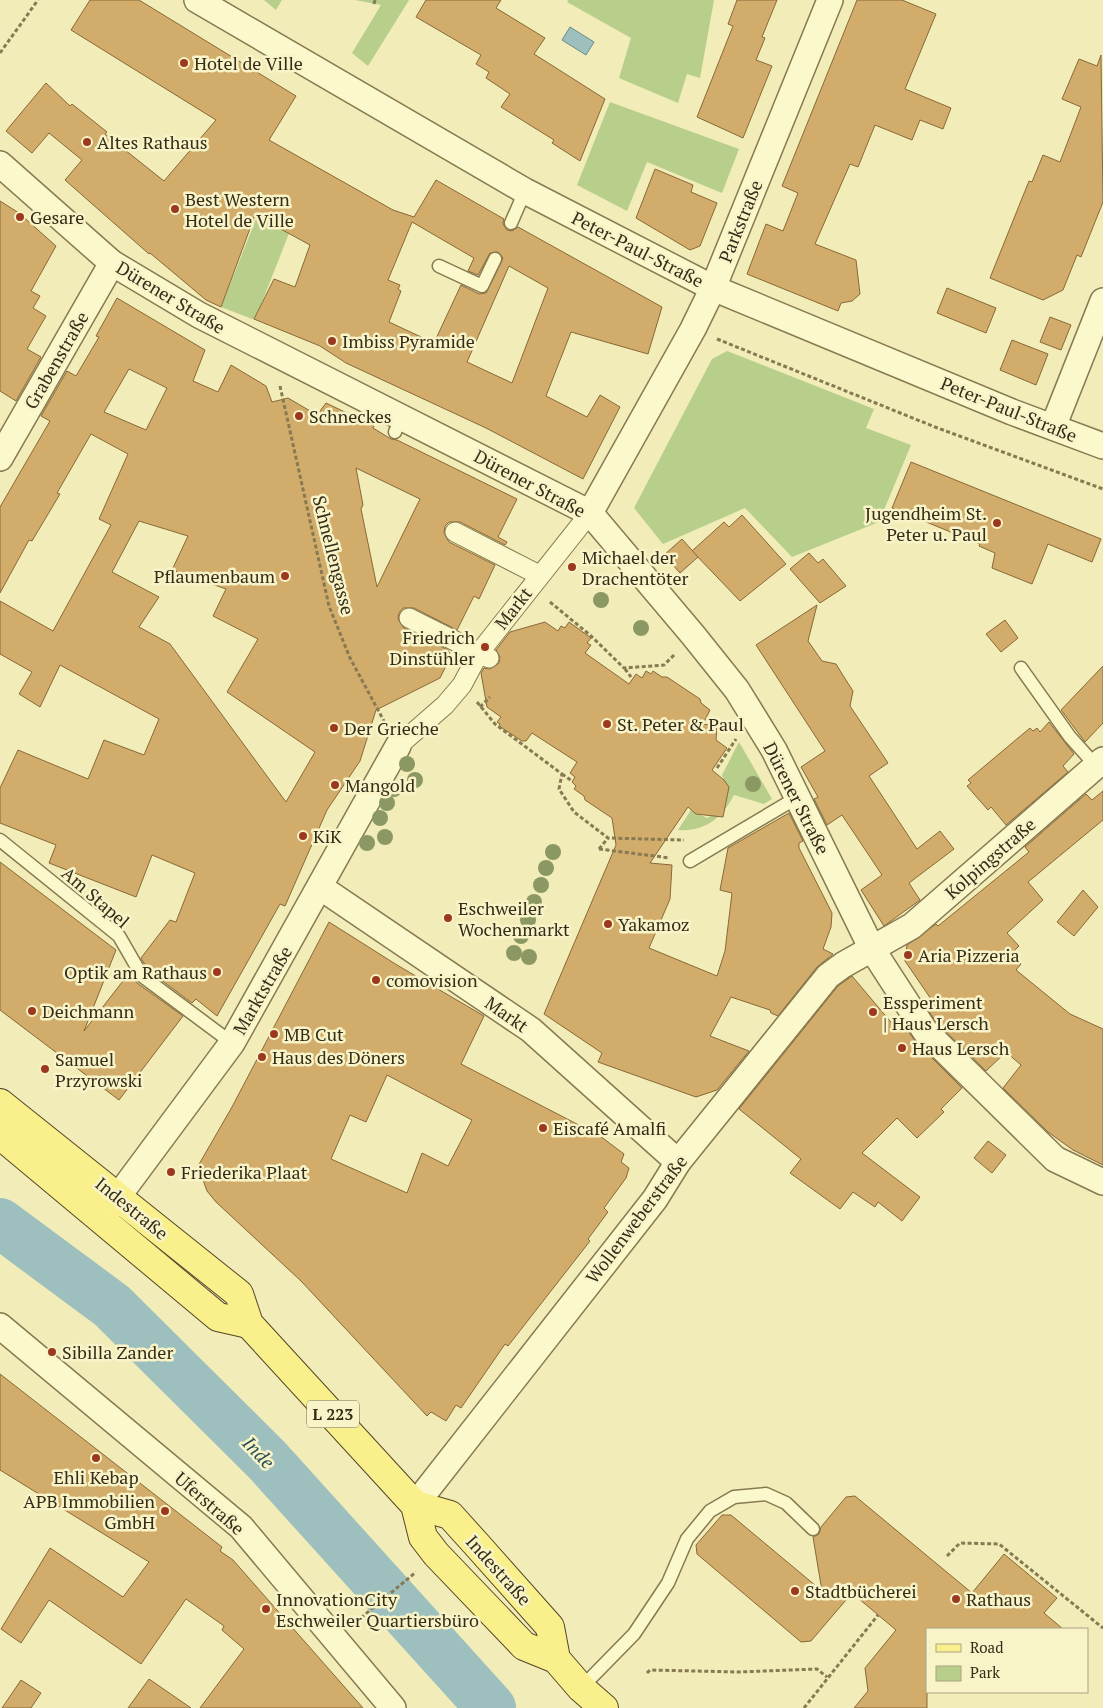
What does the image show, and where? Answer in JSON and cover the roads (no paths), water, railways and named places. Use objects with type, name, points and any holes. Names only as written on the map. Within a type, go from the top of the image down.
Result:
[{"type":"main road","name":"Indestraße","points":[[0,1103],[110,1207]]},
{"type":"main road","name":"Indestraße","points":[[0,1135],[239,1294],[249,1324],[415,1505],[423,1537],[436,1554],[524,1646],[556,1660],[581,1688],[604,1708]]},
{"type":"main road","name":"Indestraße","points":[[415,1505],[450,1516],[478,1546],[550,1627],[556,1660]]},
{"type":"street","name":"Peter-Paul-Straße","points":[[197,0],[234,9],[525,191],[713,288],[1103,446]]},
{"type":"street","name":"Parkstraße","points":[[590,513],[693,329],[713,288],[830,0]]},
{"type":"street","name":"Dürener Straße","points":[[0,164],[112,263],[199,315],[286,360],[398,425],[590,513],[694,635],[737,690],[774,750],[872,949],[925,1031],[1055,1159],[1103,1182]]},
{"type":"street","name":"Grabenstraße","points":[[0,458],[112,263]]},
{"type":"street","points":[[1053,427],[1103,301]]},
{"type":"street","name":"Markt","points":[[398,746],[445,705],[462,685],[536,578],[590,513]]},
{"type":"street","points":[[456,532],[536,578]]},
{"type":"street","points":[[409,618],[484,655]]},
{"type":"street","name":"Marktstraße","points":[[110,1207],[232,1043],[398,746]]},
{"type":"street","name":"Kolpingstraße","points":[[872,949],[912,926],[1101,767]]},
{"type":"street","name":"Markt","points":[[320,887],[532,1030],[678,1162]]},
{"type":"street","name":"Wollenweberstraße","points":[[415,1505],[655,1199],[678,1162],[828,976],[872,949]]},
{"type":"street","name":"Uferstraße","points":[[0,1326],[240,1527],[393,1708]]},
{"type":"lane","points":[[511,223],[525,191]]},
{"type":"lane","points":[[439,266],[482,286],[495,258]]},
{"type":"lane","points":[[1021,668],[1070,737],[1101,767]]},
{"type":"lane","points":[[690,861],[798,797]]},
{"type":"lane","name":"Am Stapel","points":[[0,840],[119,936],[142,976],[232,1043]]},
{"type":"lane","points":[[581,1688],[634,1634],[668,1583],[687,1539],[710,1511],[734,1497],[766,1494],[786,1503],[813,1529]]},
{"type":"water","points":[[570,27],[594,42],[586,55],[562,40]]},
{"type":"waterway","name":"Inde","points":[[0,1223],[112,1306],[267,1460],[491,1708]]},
{"type":"place","name":"Hotel de Ville","points":[[184,63]]},
{"type":"place","name":"Altes Rathaus","points":[[87,142]]},
{"type":"place","name":"Best Western Hotel de Ville","points":[[175,209]]},
{"type":"place","name":"Gesare","points":[[20,217]]},
{"type":"place","name":"Imbiss Pyramide","points":[[332,341]]},
{"type":"place","name":"Schneckes","points":[[299,416]]},
{"type":"place","name":"Jugendheim St. Peter u. Paul","points":[[997,523]]},
{"type":"place","name":"Michael der Drachentöter","points":[[572,567]]},
{"type":"place","name":"Pflaumenbaum","points":[[285,576]]},
{"type":"place","name":"Friedrich Dinstühler","points":[[485,647]]},
{"type":"place","name":"St. Peter & Paul","points":[[607,724]]},
{"type":"place","name":"Der Grieche","points":[[334,728]]},
{"type":"place","name":"Mangold","points":[[335,785]]},
{"type":"place","name":"KiK","points":[[303,836]]},
{"type":"place","name":"Eschweiler Wochenmarkt","points":[[448,918]]},
{"type":"place","name":"Yakamoz","points":[[608,924]]},
{"type":"place","name":"Aria Pizzeria","points":[[908,955]]},
{"type":"place","name":"Optik am Rathaus","points":[[217,972]]},
{"type":"place","name":"comovision","points":[[376,980]]},
{"type":"place","name":"Deichmann","points":[[32,1011]]},
{"type":"place","name":"Essperiment | Haus Lersch","points":[[873,1012]]},
{"type":"place","name":"MB Cut","points":[[274,1034]]},
{"type":"place","name":"Haus Lersch","points":[[902,1048]]},
{"type":"place","name":"Haus des Döners","points":[[262,1057]]},
{"type":"place","name":"Samuel Przyrowski","points":[[45,1069]]},
{"type":"place","name":"Eiscafé Amalfi","points":[[543,1128]]},
{"type":"place","name":"Friederika Plaat","points":[[171,1172]]},
{"type":"place","name":"Sibilla Zander","points":[[52,1352]]},
{"type":"place","name":"Ehli Kebap","points":[[96,1458]]},
{"type":"place","name":"APB Immobilien GmbH","points":[[165,1511]]},
{"type":"place","name":"Stadtbücherei","points":[[795,1591]]},
{"type":"place","name":"Rathaus","points":[[956,1599]]},
{"type":"place","name":"InnovationCity Eschweiler Quartiersbüro","points":[[266,1609]]}]
